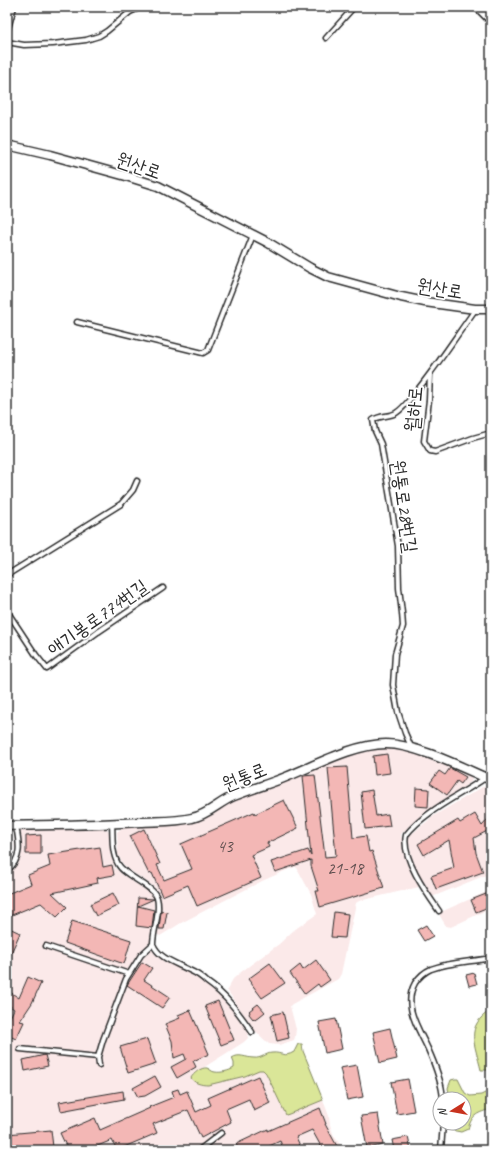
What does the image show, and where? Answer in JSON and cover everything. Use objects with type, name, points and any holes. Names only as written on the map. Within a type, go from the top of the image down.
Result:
[{"type":"street","points":[[478,7],[491,20]]},
{"type":"street","name":"원산로","points":[[7,146],[50,155],[158,186],[267,242],[328,277],[425,302],[475,309],[491,309]]},
{"type":"street","name":"원통로","points":[[7,826],[112,824],[192,818],[208,812],[233,796],[270,784],[324,760],[371,745],[396,745],[412,749],[450,762],[488,779]]},
{"type":"lane","points":[[7,32],[14,7]]},
{"type":"lane","points":[[7,42],[24,45],[86,40],[99,36],[130,12],[141,7]]},
{"type":"lane","points":[[326,38],[354,7]]},
{"type":"lane","points":[[77,322],[203,353],[208,350],[253,235]]},
{"type":"lane","name":"원통로28번길","points":[[412,749],[398,712],[393,685],[395,654],[403,626],[399,588],[398,546],[381,444],[375,431],[373,420],[378,417],[396,413],[406,404],[430,374],[475,309]]},
{"type":"lane","name":"월하로","points":[[430,374],[429,400],[424,441],[430,451],[435,452],[473,438],[491,434]]},
{"type":"lane","points":[[7,575],[121,504],[133,490],[137,481]]},
{"type":"lane","name":"애기봉로774번길","points":[[7,610],[47,669],[163,588]]},
{"type":"lane","name":"원통로","points":[[439,911],[412,869],[405,839],[406,835],[431,811],[488,779]]},
{"type":"lane","points":[[112,824],[117,864],[123,871],[153,892],[157,897],[158,909],[153,944],[155,949],[162,956],[196,974],[223,994],[236,1009],[252,1032]]},
{"type":"lane","points":[[7,870],[16,862],[19,854],[16,826]]},
{"type":"lane","points":[[99,1065],[98,1057],[129,974],[141,955],[153,944]]},
{"type":"lane","points":[[46,946],[129,974]]},
{"type":"lane","points":[[441,1091],[437,1072],[428,1048],[413,1017],[411,1000],[414,986],[418,979],[429,970],[452,964],[491,958]]},
{"type":"lane","points":[[20,1049],[98,1057]]},
{"type":"lane","points":[[440,1150],[442,1131]]},
{"type":"lane","points":[[199,1150],[222,1132]]},
{"type":"shaded area","points":[[381,748],[393,748],[423,755],[471,774],[471,782],[446,800],[425,812],[401,834],[408,864],[419,887],[359,901],[356,903],[341,974],[338,979],[290,1006],[296,1029],[294,1040],[279,1045],[269,1044],[255,1031],[227,990],[233,979],[241,972],[279,944],[294,930],[317,914],[311,894],[297,868],[295,867],[262,881],[181,923],[160,936],[157,934],[161,906],[159,895],[154,887],[122,863],[118,854],[117,832],[122,828],[189,822],[242,797],[345,756]]},
{"type":"shaded area","points":[[486,785],[491,785],[491,873],[432,897],[418,874],[413,861],[408,840],[409,836],[435,815]]},
{"type":"shaded area","points":[[104,828],[109,831],[111,853],[115,868],[154,897],[150,941],[154,952],[162,959],[191,973],[207,985],[227,1002],[248,1031],[248,1038],[244,1042],[192,1075],[203,1085],[208,1085],[263,1070],[266,1073],[286,1114],[323,1100],[334,1136],[344,1150],[7,1150],[7,865],[13,859],[15,854],[14,830]]},
{"type":"shaded area","points":[[491,890],[491,908],[451,927],[446,926],[440,916],[440,913]]},
{"type":"green space","points":[[491,1010],[491,1070],[481,1070],[474,1044],[474,1030],[477,1023]]},
{"type":"green space","points":[[298,1044],[302,1044],[303,1051],[323,1100],[286,1115],[266,1073],[263,1070],[208,1085],[198,1083],[191,1078],[198,1071],[205,1068],[214,1072],[225,1072],[232,1069],[234,1068],[234,1063],[232,1058],[235,1057],[240,1056],[257,1058],[272,1053],[288,1055],[294,1052]]},
{"type":"green space","points":[[458,1079],[464,1091],[449,1091],[451,1080]]},
{"type":"green space","points":[[491,1090],[491,1109],[472,1119],[472,1096],[481,1095]]},
{"type":"building","points":[[387,754],[390,773],[375,775],[373,756]]},
{"type":"building","points":[[347,767],[353,838],[366,836],[369,852],[372,851],[384,888],[320,907],[316,891],[319,891],[311,866],[311,860],[275,872],[271,862],[308,850],[311,856],[303,776],[315,775],[325,857],[336,856],[328,768]]},
{"type":"building","points":[[450,768],[466,777],[461,784],[457,781],[447,795],[430,783],[439,771],[445,775]]},
{"type":"building","points":[[416,788],[429,789],[428,807],[415,806]]},
{"type":"building","points":[[372,790],[376,816],[388,814],[390,826],[365,829],[361,792]]},
{"type":"building","points":[[284,800],[298,828],[267,843],[269,847],[251,855],[261,878],[197,906],[188,885],[162,896],[152,873],[149,874],[130,836],[144,829],[160,864],[157,865],[164,880],[192,869],[181,844],[254,812],[255,814]]},
{"type":"building","points":[[475,814],[482,826],[491,816],[491,829],[474,838],[476,853],[483,872],[436,889],[431,876],[454,868],[449,840],[424,855],[418,844],[458,820],[460,823]]},
{"type":"building","points":[[41,835],[41,854],[26,854],[26,836]]},
{"type":"building","points":[[100,847],[103,867],[112,865],[114,875],[97,878],[98,883],[52,893],[67,907],[57,917],[41,903],[7,917],[7,894],[31,884],[28,875],[50,866],[48,855]]},
{"type":"building","points":[[491,892],[491,906],[476,912],[471,900]]},
{"type":"building","points":[[113,893],[119,905],[96,916],[90,904]]},
{"type":"building","points":[[138,898],[154,899],[138,906],[154,910],[152,928],[136,926]]},
{"type":"building","points":[[161,911],[167,912],[164,929],[159,929]]},
{"type":"building","points":[[334,912],[348,914],[345,938],[331,937]]},
{"type":"building","points":[[72,921],[131,940],[124,964],[65,943]]},
{"type":"building","points":[[426,925],[433,936],[424,941],[417,930]]},
{"type":"building","points":[[7,927],[20,933],[7,962]]},
{"type":"building","points":[[316,960],[330,980],[320,987],[318,984],[305,994],[290,973],[300,965],[303,970]]},
{"type":"building","points":[[142,962],[152,968],[144,980],[170,997],[162,1008],[127,985]]},
{"type":"building","points":[[270,963],[285,983],[262,998],[248,979]]},
{"type":"building","points":[[474,973],[477,984],[469,986],[466,975]]},
{"type":"building","points":[[28,977],[41,983],[32,1003],[20,1021],[24,1022],[16,1039],[7,1035],[7,1024],[14,1009],[7,1004],[7,996],[10,992],[19,998]]},
{"type":"building","points":[[218,1001],[234,1040],[221,1045],[205,1006]]},
{"type":"building","points":[[258,1004],[265,1012],[255,1020],[249,1014],[249,1011]]},
{"type":"building","points":[[190,1010],[209,1054],[193,1061],[196,1067],[177,1078],[171,1067],[186,1059],[184,1054],[174,1058],[172,1041],[165,1024],[180,1018],[178,1015]]},
{"type":"building","points":[[283,1012],[289,1038],[277,1041],[271,1015]]},
{"type":"building","points":[[336,1019],[342,1049],[325,1053],[319,1022]]},
{"type":"building","points":[[390,1028],[397,1059],[380,1063],[373,1032]]},
{"type":"building","points":[[147,1039],[156,1064],[128,1073],[120,1047]]},
{"type":"building","points":[[45,1055],[48,1066],[25,1071],[23,1060]]},
{"type":"building","points":[[357,1065],[363,1097],[347,1100],[340,1068]]},
{"type":"building","points":[[155,1076],[161,1087],[145,1096],[138,1097],[133,1088]]},
{"type":"building","points":[[258,1076],[270,1103],[254,1111],[249,1099],[226,1109],[231,1122],[201,1138],[188,1110],[153,1124],[157,1133],[117,1150],[112,1140],[88,1150],[68,1150],[60,1133],[95,1118],[100,1130],[174,1097],[172,1091],[178,1089],[180,1094],[187,1091],[196,1112],[211,1105],[208,1098]]},
{"type":"building","points":[[408,1079],[414,1111],[397,1114],[391,1082]]},
{"type":"building","points":[[123,1091],[124,1099],[61,1111],[59,1102]]},
{"type":"building","points":[[320,1108],[325,1124],[339,1150],[323,1150],[312,1130],[296,1137],[302,1150],[284,1150],[280,1141],[261,1150],[239,1150],[236,1144],[268,1129],[268,1131]]},
{"type":"building","points":[[378,1114],[383,1145],[367,1148],[361,1116]]},
{"type":"building","points":[[51,1130],[53,1147],[7,1150],[7,1134]]},
{"type":"building","points":[[408,1137],[411,1150],[394,1150],[392,1140]]}]
